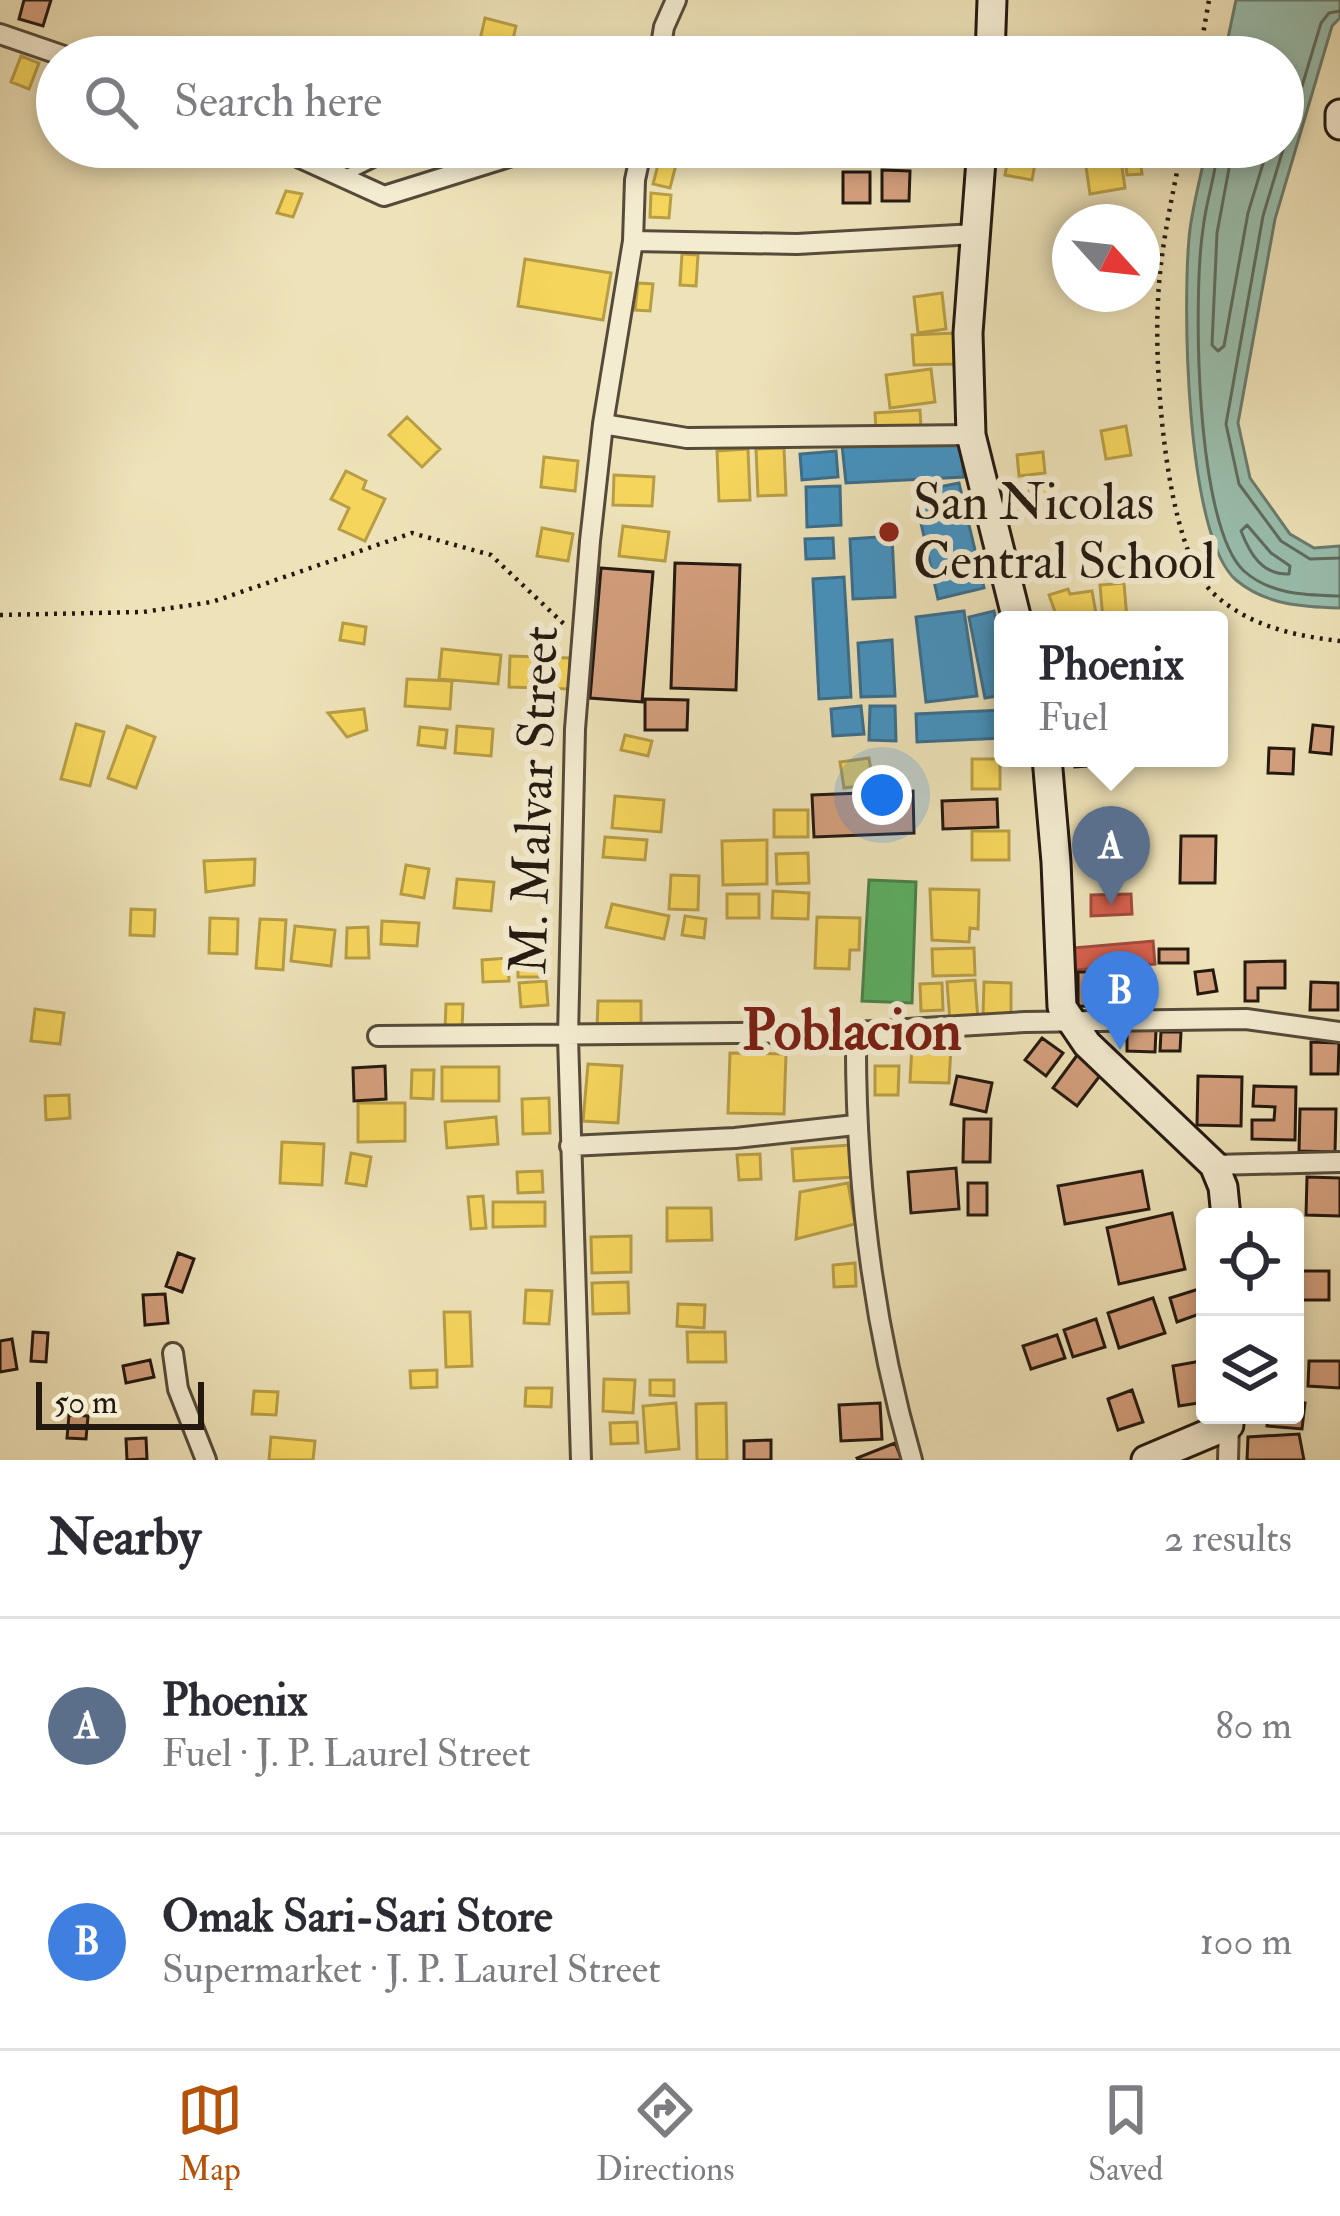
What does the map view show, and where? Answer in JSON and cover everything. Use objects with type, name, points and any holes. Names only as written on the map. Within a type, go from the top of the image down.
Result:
[{"type":"main road","points":[[991,36],[992,0]]},
{"type":"main road","points":[[1340,114],[1340,125]]},
{"type":"main road","points":[[980,168],[968,333],[971,435],[1015,611]]},
{"type":"main road","points":[[1048,767],[1062,1007],[1087,1044],[1214,1165],[1225,1208]]},
{"type":"main road","points":[[1146,1460],[1221,1424]]},
{"type":"street","points":[[662,36],[676,0]]},
{"type":"street","points":[[0,34],[36,46]]},
{"type":"street","points":[[323,168],[384,196],[474,168]]},
{"type":"street","name":"M. Malvar Street","points":[[581,1460],[568,1037],[570,837],[582,642],[604,424],[633,241],[638,168]]},
{"type":"street","points":[[633,241],[797,244],[975,234]]},
{"type":"street","points":[[604,424],[687,438],[971,435]]},
{"type":"street","points":[[378,1036],[856,1032],[1246,1019],[1340,1031]]},
{"type":"street","points":[[856,1032],[855,1125],[881,1328],[912,1460]]},
{"type":"street","points":[[570,1146],[735,1138],[855,1125]]},
{"type":"street","points":[[1214,1165],[1340,1162]]},
{"type":"street","points":[[173,1353],[178,1388],[206,1460]]},
{"type":"street","points":[[1228,1460],[1229,1424]]},
{"type":"lane","points":[[343,177],[361,168]]},
{"type":"path","points":[[1202,36],[1209,0]]},
{"type":"path","points":[[1179,168],[1158,300],[1159,375],[1181,534],[1193,568],[1211,592],[1237,612],[1269,627],[1340,641]]},
{"type":"path","points":[[0,614],[143,612],[212,602],[412,532],[491,555],[582,642]]},
{"type":"water","points":[[1236,0],[1340,0],[1340,18],[1332,26],[1304,121],[1304,36],[1228,36]]},
{"type":"water","points":[[1203,168],[1290,168],[1275,219],[1238,423],[1250,478],[1290,534],[1314,548],[1340,546],[1340,608],[1272,600],[1236,580],[1219,555],[1206,516],[1191,413],[1187,306],[1192,219]]},
{"type":"building: Homes","points":[[485,18],[516,26],[514,36],[481,36]]},
{"type":"building: Homes","points":[[21,56],[36,62],[29,89],[11,82]]},
{"type":"building: Homes","points":[[657,168],[675,168],[670,188],[653,184]]},
{"type":"building: Homes","points":[[1006,168],[1034,168],[1032,180],[1005,175]]},
{"type":"building: Homes","points":[[1086,168],[1122,168],[1125,188],[1090,194]]},
{"type":"building: Homes","points":[[1126,168],[1141,168],[1142,174],[1127,175]]},
{"type":"building: Homes","points":[[286,191],[302,194],[293,217],[277,213]]},
{"type":"building: Homes","points":[[651,193],[671,195],[669,218],[650,217]]},
{"type":"building: Homes","points":[[682,254],[698,255],[696,286],[680,285]]},
{"type":"building: Homes","points":[[525,259],[611,273],[603,320],[518,306]]},
{"type":"building: Homes","points":[[638,283],[653,284],[650,311],[635,310]]},
{"type":"building: Homes","points":[[942,293],[946,329],[918,333],[914,297]]},
{"type":"building: Homes","points":[[955,333],[956,364],[914,365],[912,335]]},
{"type":"building: Homes","points":[[931,369],[935,402],[890,408],[886,375]]},
{"type":"building: Homes","points":[[920,410],[921,427],[876,430],[875,413]]},
{"type":"building: Homes","points":[[407,417],[440,449],[422,467],[389,435]]},
{"type":"building: Homes","points":[[1126,426],[1131,455],[1106,459],[1101,431]]},
{"type":"building: Homes","points":[[784,448],[786,495],[758,496],[756,449]]},
{"type":"building: Homes","points":[[748,449],[750,500],[719,501],[717,451]]},
{"type":"building: Homes","points":[[1043,452],[1045,473],[1019,476],[1017,455]]},
{"type":"building: Homes","points":[[544,457],[578,461],[575,491],[541,487]]},
{"type":"building: Homes","points":[[346,471],[366,481],[363,489],[385,499],[365,541],[339,529],[349,508],[331,499]]},
{"type":"building: Homes","points":[[614,475],[654,477],[652,506],[613,505]]},
{"type":"building: Homes","points":[[1030,485],[1054,487],[1053,504],[1028,503]]},
{"type":"building: Homes","points":[[623,526],[669,532],[665,561],[619,556]]},
{"type":"building: Homes","points":[[542,528],[573,534],[568,561],[537,556]]},
{"type":"building: Homes","points":[[1124,583],[1126,611],[1102,611],[1100,585]]},
{"type":"building: Homes","points":[[1068,589],[1070,594],[1092,591],[1096,611],[1055,611],[1049,595]]},
{"type":"building: Homes","points":[[343,623],[366,627],[364,644],[340,640]]},
{"type":"building: Homes","points":[[442,649],[501,655],[498,684],[439,679]]},
{"type":"building: Homes","points":[[510,656],[570,658],[569,689],[509,687]]},
{"type":"building: Homes","points":[[407,679],[452,681],[450,709],[405,706]]},
{"type":"building: Homes","points":[[364,709],[367,730],[347,737],[328,713]]},
{"type":"building: Homes","points":[[76,724],[104,732],[90,786],[61,779]]},
{"type":"building: Homes","points":[[127,726],[155,737],[136,788],[108,778]]},
{"type":"building: Homes","points":[[457,726],[493,729],[491,756],[455,753]]},
{"type":"building: Homes","points":[[420,727],[447,730],[445,748],[418,745]]},
{"type":"building: Homes","points":[[625,735],[652,741],[648,756],[621,750]]},
{"type":"building: Homes","points":[[869,758],[873,784],[844,788],[840,762]]},
{"type":"building: Homes","points":[[972,759],[994,759],[994,767],[1000,767],[1000,789],[972,789]]},
{"type":"building: Homes","points":[[615,796],[664,800],[661,832],[612,828]]},
{"type":"building: Homes","points":[[774,810],[808,810],[808,837],[774,837]]},
{"type":"building: Homes","points":[[972,831],[1009,831],[1009,860],[972,860]]},
{"type":"building: Homes","points":[[605,837],[647,840],[645,860],[603,857]]},
{"type":"building: Homes","points":[[767,840],[767,884],[723,885],[722,841]]},
{"type":"building: Homes","points":[[808,853],[809,883],[777,884],[776,854]]},
{"type":"building: Homes","points":[[255,859],[254,885],[206,892],[204,861]]},
{"type":"building: Homes","points":[[406,865],[429,869],[424,898],[401,894]]},
{"type":"building: Homes","points":[[671,875],[699,876],[698,910],[669,909]]},
{"type":"building: Homes","points":[[457,879],[494,882],[491,911],[454,908]]},
{"type":"building: Homes","points":[[930,889],[979,890],[978,929],[970,928],[969,942],[932,940]]},
{"type":"building: Homes","points":[[773,891],[809,893],[808,919],[772,918]]},
{"type":"building: Homes","points":[[727,894],[759,894],[759,918],[727,918]]},
{"type":"building: Homes","points":[[612,904],[669,916],[664,939],[606,927]]},
{"type":"building: Homes","points":[[131,909],[155,910],[154,936],[130,935]]},
{"type":"building: Homes","points":[[685,916],[706,919],[704,938],[682,935]]},
{"type":"building: Homes","points":[[817,917],[860,918],[859,950],[850,950],[849,969],[815,968]]},
{"type":"building: Homes","points":[[210,918],[238,919],[237,954],[209,953]]},
{"type":"building: Homes","points":[[260,919],[286,920],[283,970],[256,968]]},
{"type":"building: Homes","points":[[382,921],[419,923],[417,946],[381,944]]},
{"type":"building: Homes","points":[[295,926],[335,930],[331,966],[291,961]]},
{"type":"building: Homes","points":[[368,927],[369,958],[346,958],[347,928]]},
{"type":"building: Homes","points":[[974,948],[975,975],[933,976],[932,949]]},
{"type":"building: Homes","points":[[518,954],[545,954],[545,977],[518,977]]},
{"type":"building: Homes","points":[[508,958],[509,981],[483,982],[482,960]]},
{"type":"building: Homes","points":[[975,980],[978,1020],[950,1022],[947,982]]},
{"type":"building: Homes","points":[[546,981],[548,1005],[521,1007],[519,983]]},
{"type":"building: Homes","points":[[984,982],[1011,983],[1011,1015],[983,1015]]},
{"type":"building: Homes","points":[[942,983],[943,1010],[921,1011],[920,984]]},
{"type":"building: Homes","points":[[598,1001],[641,1001],[641,1029],[597,1029]]},
{"type":"building: Homes","points":[[446,1004],[463,1004],[462,1030],[445,1030]]},
{"type":"building: Homes","points":[[35,1009],[64,1013],[60,1044],[31,1041]]},
{"type":"building: Homes","points":[[912,1046],[951,1047],[949,1083],[910,1082]]},
{"type":"building: Homes","points":[[730,1053],[786,1054],[784,1114],[728,1113]]},
{"type":"building: Homes","points":[[588,1064],[622,1066],[618,1123],[583,1121]]},
{"type":"building: Homes","points":[[875,1066],[899,1066],[898,1095],[875,1095]]},
{"type":"building: Homes","points":[[442,1067],[499,1067],[499,1101],[442,1101]]},
{"type":"building: Homes","points":[[412,1070],[434,1070],[433,1099],[411,1098]]},
{"type":"building: Homes","points":[[69,1095],[70,1118],[46,1120],[45,1096]]},
{"type":"building: Homes","points":[[549,1098],[550,1133],[523,1134],[522,1099]]},
{"type":"building: Homes","points":[[358,1103],[405,1103],[405,1141],[358,1142]]},
{"type":"building: Homes","points":[[496,1117],[498,1144],[447,1148],[445,1122]]},
{"type":"building: Homes","points":[[282,1142],[324,1144],[322,1185],[280,1183]]},
{"type":"building: Homes","points":[[850,1145],[853,1177],[794,1181],[792,1149]]},
{"type":"building: Homes","points":[[351,1153],[371,1157],[366,1186],[346,1183]]},
{"type":"building: Homes","points":[[760,1154],[761,1179],[739,1180],[737,1155]]},
{"type":"building: Homes","points":[[542,1171],[543,1192],[518,1193],[517,1172]]},
{"type":"building: Homes","points":[[848,1183],[855,1224],[796,1239],[800,1192]]},
{"type":"building: Homes","points":[[483,1196],[486,1228],[471,1229],[468,1197]]},
{"type":"building: Homes","points":[[493,1202],[545,1202],[545,1226],[493,1227]]},
{"type":"building: Homes","points":[[667,1208],[711,1208],[712,1240],[667,1241]]},
{"type":"building: Homes","points":[[631,1236],[631,1272],[592,1273],[591,1237]]},
{"type":"building: Homes","points":[[855,1263],[856,1286],[834,1287],[833,1265]]},
{"type":"building: Homes","points":[[628,1282],[629,1313],[593,1314],[592,1283]]},
{"type":"building: Homes","points":[[526,1290],[552,1291],[549,1324],[524,1323]]},
{"type":"building: Homes","points":[[678,1304],[705,1305],[704,1328],[677,1326]]},
{"type":"building: Homes","points":[[444,1312],[470,1312],[472,1366],[446,1367]]},
{"type":"building: Homes","points":[[687,1332],[725,1332],[726,1362],[688,1362]]},
{"type":"building: Homes","points":[[437,1370],[437,1387],[411,1388],[410,1371]]},
{"type":"building: Homes","points":[[604,1379],[635,1380],[633,1413],[603,1411]]},
{"type":"building: Homes","points":[[650,1380],[674,1380],[674,1396],[650,1395]]},
{"type":"building: Homes","points":[[526,1388],[552,1388],[551,1407],[525,1406]]},
{"type":"building: Homes","points":[[254,1391],[278,1392],[276,1415],[252,1414]]},
{"type":"building: Homes","points":[[676,1403],[679,1449],[646,1452],[643,1406]]},
{"type":"building: Homes","points":[[726,1403],[727,1460],[697,1460],[696,1404]]},
{"type":"building: Homes","points":[[637,1422],[638,1443],[611,1444],[610,1423]]},
{"type":"building: Homes","points":[[271,1437],[315,1441],[313,1460],[269,1460]]},
{"type":"building: Shops","points":[[1131,894],[1132,914],[1091,916],[1091,895]]},
{"type":"building: Shops","points":[[1153,941],[1155,964],[1074,970],[1072,948]]},
{"type":"building: Schools","points":[[842,445],[960,445],[964,477],[846,483]]},
{"type":"building: Schools","points":[[836,451],[838,477],[802,480],[800,454]]},
{"type":"building: Schools","points":[[959,483],[984,588],[938,599],[914,492]]},
{"type":"building: Schools","points":[[840,486],[841,525],[807,527],[806,487]]},
{"type":"building: Schools","points":[[892,536],[895,597],[853,599],[850,539]]},
{"type":"building: Schools","points":[[833,538],[834,558],[806,559],[805,539]]},
{"type":"building: Schools","points":[[844,577],[851,697],[819,699],[813,579]]},
{"type":"building: Schools","points":[[964,611],[977,696],[926,702],[916,617]]},
{"type":"building: Schools","points":[[994,611],[994,696],[985,698],[969,617]]},
{"type":"building: Schools","points":[[892,640],[895,696],[861,697],[858,643]]},
{"type":"building: Schools","points":[[861,706],[864,734],[833,736],[831,709]]},
{"type":"building: Schools","points":[[870,706],[895,706],[896,741],[869,740]]},
{"type":"building: Schools","points":[[994,710],[994,738],[917,742],[916,714]]},
{"type":"building: Public","points":[[869,880],[916,882],[912,1003],[862,1001]]},
{"type":"building: Other","points":[[24,0],[51,0],[43,26],[19,19]]},
{"type":"building: Other","points":[[882,170],[910,171],[909,201],[882,201]]},
{"type":"building: Other","points":[[843,172],[870,172],[870,203],[843,203]]},
{"type":"building: Other","points":[[675,563],[740,565],[736,690],[671,688]]},
{"type":"building: Other","points":[[601,568],[653,572],[642,702],[590,698]]},
{"type":"building: Other","points":[[645,699],[688,700],[687,730],[645,730]]},
{"type":"building: Other","points":[[1313,725],[1333,727],[1331,754],[1310,752]]},
{"type":"building: Other","points":[[1269,748],[1294,749],[1293,774],[1268,773]]},
{"type":"building: Other","points":[[913,791],[914,833],[814,837],[812,795]]},
{"type":"building: Other","points":[[997,799],[998,827],[943,829],[942,801]]},
{"type":"building: Other","points":[[1181,836],[1216,836],[1215,883],[1180,883]]},
{"type":"building: Other","points":[[1159,949],[1188,949],[1188,963],[1159,963]]},
{"type":"building: Other","points":[[1285,961],[1285,988],[1258,988],[1258,1001],[1245,1001],[1245,962]]},
{"type":"building: Other","points":[[1213,970],[1217,991],[1198,994],[1195,972]]},
{"type":"building: Other","points":[[1078,972],[1113,972],[1112,1007],[1078,1006]]},
{"type":"building: Other","points":[[1118,976],[1144,977],[1143,1014],[1118,1014]]},
{"type":"building: Other","points":[[1311,982],[1338,983],[1338,1010],[1310,1010]]},
{"type":"building: Other","points":[[1127,1029],[1156,1030],[1155,1052],[1127,1051]]},
{"type":"building: Other","points":[[1161,1032],[1181,1032],[1180,1051],[1160,1051]]},
{"type":"building: Other","points":[[1042,1038],[1063,1053],[1046,1076],[1025,1060]]},
{"type":"building: Other","points":[[1311,1042],[1339,1043],[1338,1074],[1311,1074]]},
{"type":"building: Other","points":[[1078,1054],[1102,1073],[1077,1106],[1053,1088]]},
{"type":"building: Other","points":[[385,1066],[386,1099],[354,1101],[353,1068]]},
{"type":"building: Other","points":[[957,1076],[992,1083],[986,1112],[951,1104]]},
{"type":"building: Other","points":[[1198,1076],[1242,1077],[1241,1126],[1197,1125]]},
{"type":"building: Other","points":[[1254,1086],[1296,1087],[1295,1140],[1252,1139],[1252,1120],[1274,1120],[1275,1107],[1253,1106]]},
{"type":"building: Other","points":[[1300,1109],[1336,1109],[1335,1152],[1299,1151]]},
{"type":"building: Other","points":[[964,1119],[991,1119],[990,1162],[963,1162]]},
{"type":"building: Other","points":[[956,1168],[959,1209],[911,1213],[908,1172]]},
{"type":"building: Other","points":[[1142,1171],[1149,1209],[1065,1224],[1058,1186]]},
{"type":"building: Other","points":[[1307,1177],[1340,1178],[1340,1216],[1306,1215]]},
{"type":"building: Other","points":[[968,1183],[987,1183],[987,1215],[968,1215]]},
{"type":"building: Other","points":[[1172,1213],[1185,1269],[1119,1284],[1107,1228]]},
{"type":"building: Other","points":[[178,1253],[194,1259],[182,1292],[166,1286]]},
{"type":"building: Other","points":[[1304,1271],[1329,1271],[1329,1300],[1304,1300]]},
{"type":"building: Other","points":[[1196,1290],[1196,1315],[1177,1322],[1170,1298]]},
{"type":"building: Other","points":[[165,1294],[168,1323],[145,1325],[143,1295]]},
{"type":"building: Other","points":[[1153,1298],[1165,1333],[1119,1348],[1108,1313]]},
{"type":"building: Other","points":[[1096,1319],[1105,1347],[1073,1357],[1064,1330]]},
{"type":"building: Other","points":[[33,1332],[48,1333],[46,1362],[31,1361]]},
{"type":"building: Other","points":[[1057,1335],[1065,1358],[1031,1369],[1023,1346]]},
{"type":"building: Other","points":[[12,1339],[17,1369],[0,1372],[0,1341]]},
{"type":"building: Other","points":[[150,1360],[154,1377],[126,1383],[123,1366]]},
{"type":"building: Other","points":[[1309,1361],[1340,1361],[1340,1388],[1308,1386]]},
{"type":"building: Other","points":[[1196,1362],[1196,1403],[1179,1406],[1173,1366]]},
{"type":"building: Other","points":[[1132,1390],[1143,1422],[1118,1430],[1108,1399]]},
{"type":"building: Other","points":[[880,1403],[882,1439],[841,1441],[839,1405]]},
{"type":"building: Other","points":[[69,1415],[88,1416],[86,1439],[67,1438]]},
{"type":"building: Other","points":[[1267,1424],[1303,1424],[1302,1429]]},
{"type":"building: Other","points":[[1299,1434],[1304,1460],[1247,1460],[1248,1437]]},
{"type":"building: Other","points":[[146,1438],[147,1459],[127,1460],[126,1439]]},
{"type":"building: Other","points":[[771,1440],[771,1460],[744,1460],[744,1441]]},
{"type":"building: Other","points":[[895,1443],[902,1460],[857,1458]]},
{"type":"place","name":"San Nicolas Central School","points":[[889,532]]},
{"type":"place","name":"Phoenix","points":[[1111,905]]},
{"type":"place","name":"Omak Sari-Sari Store","points":[[1120,1050]]},
{"type":"district","name":"Poblacion","points":[[852,1031]]}]
